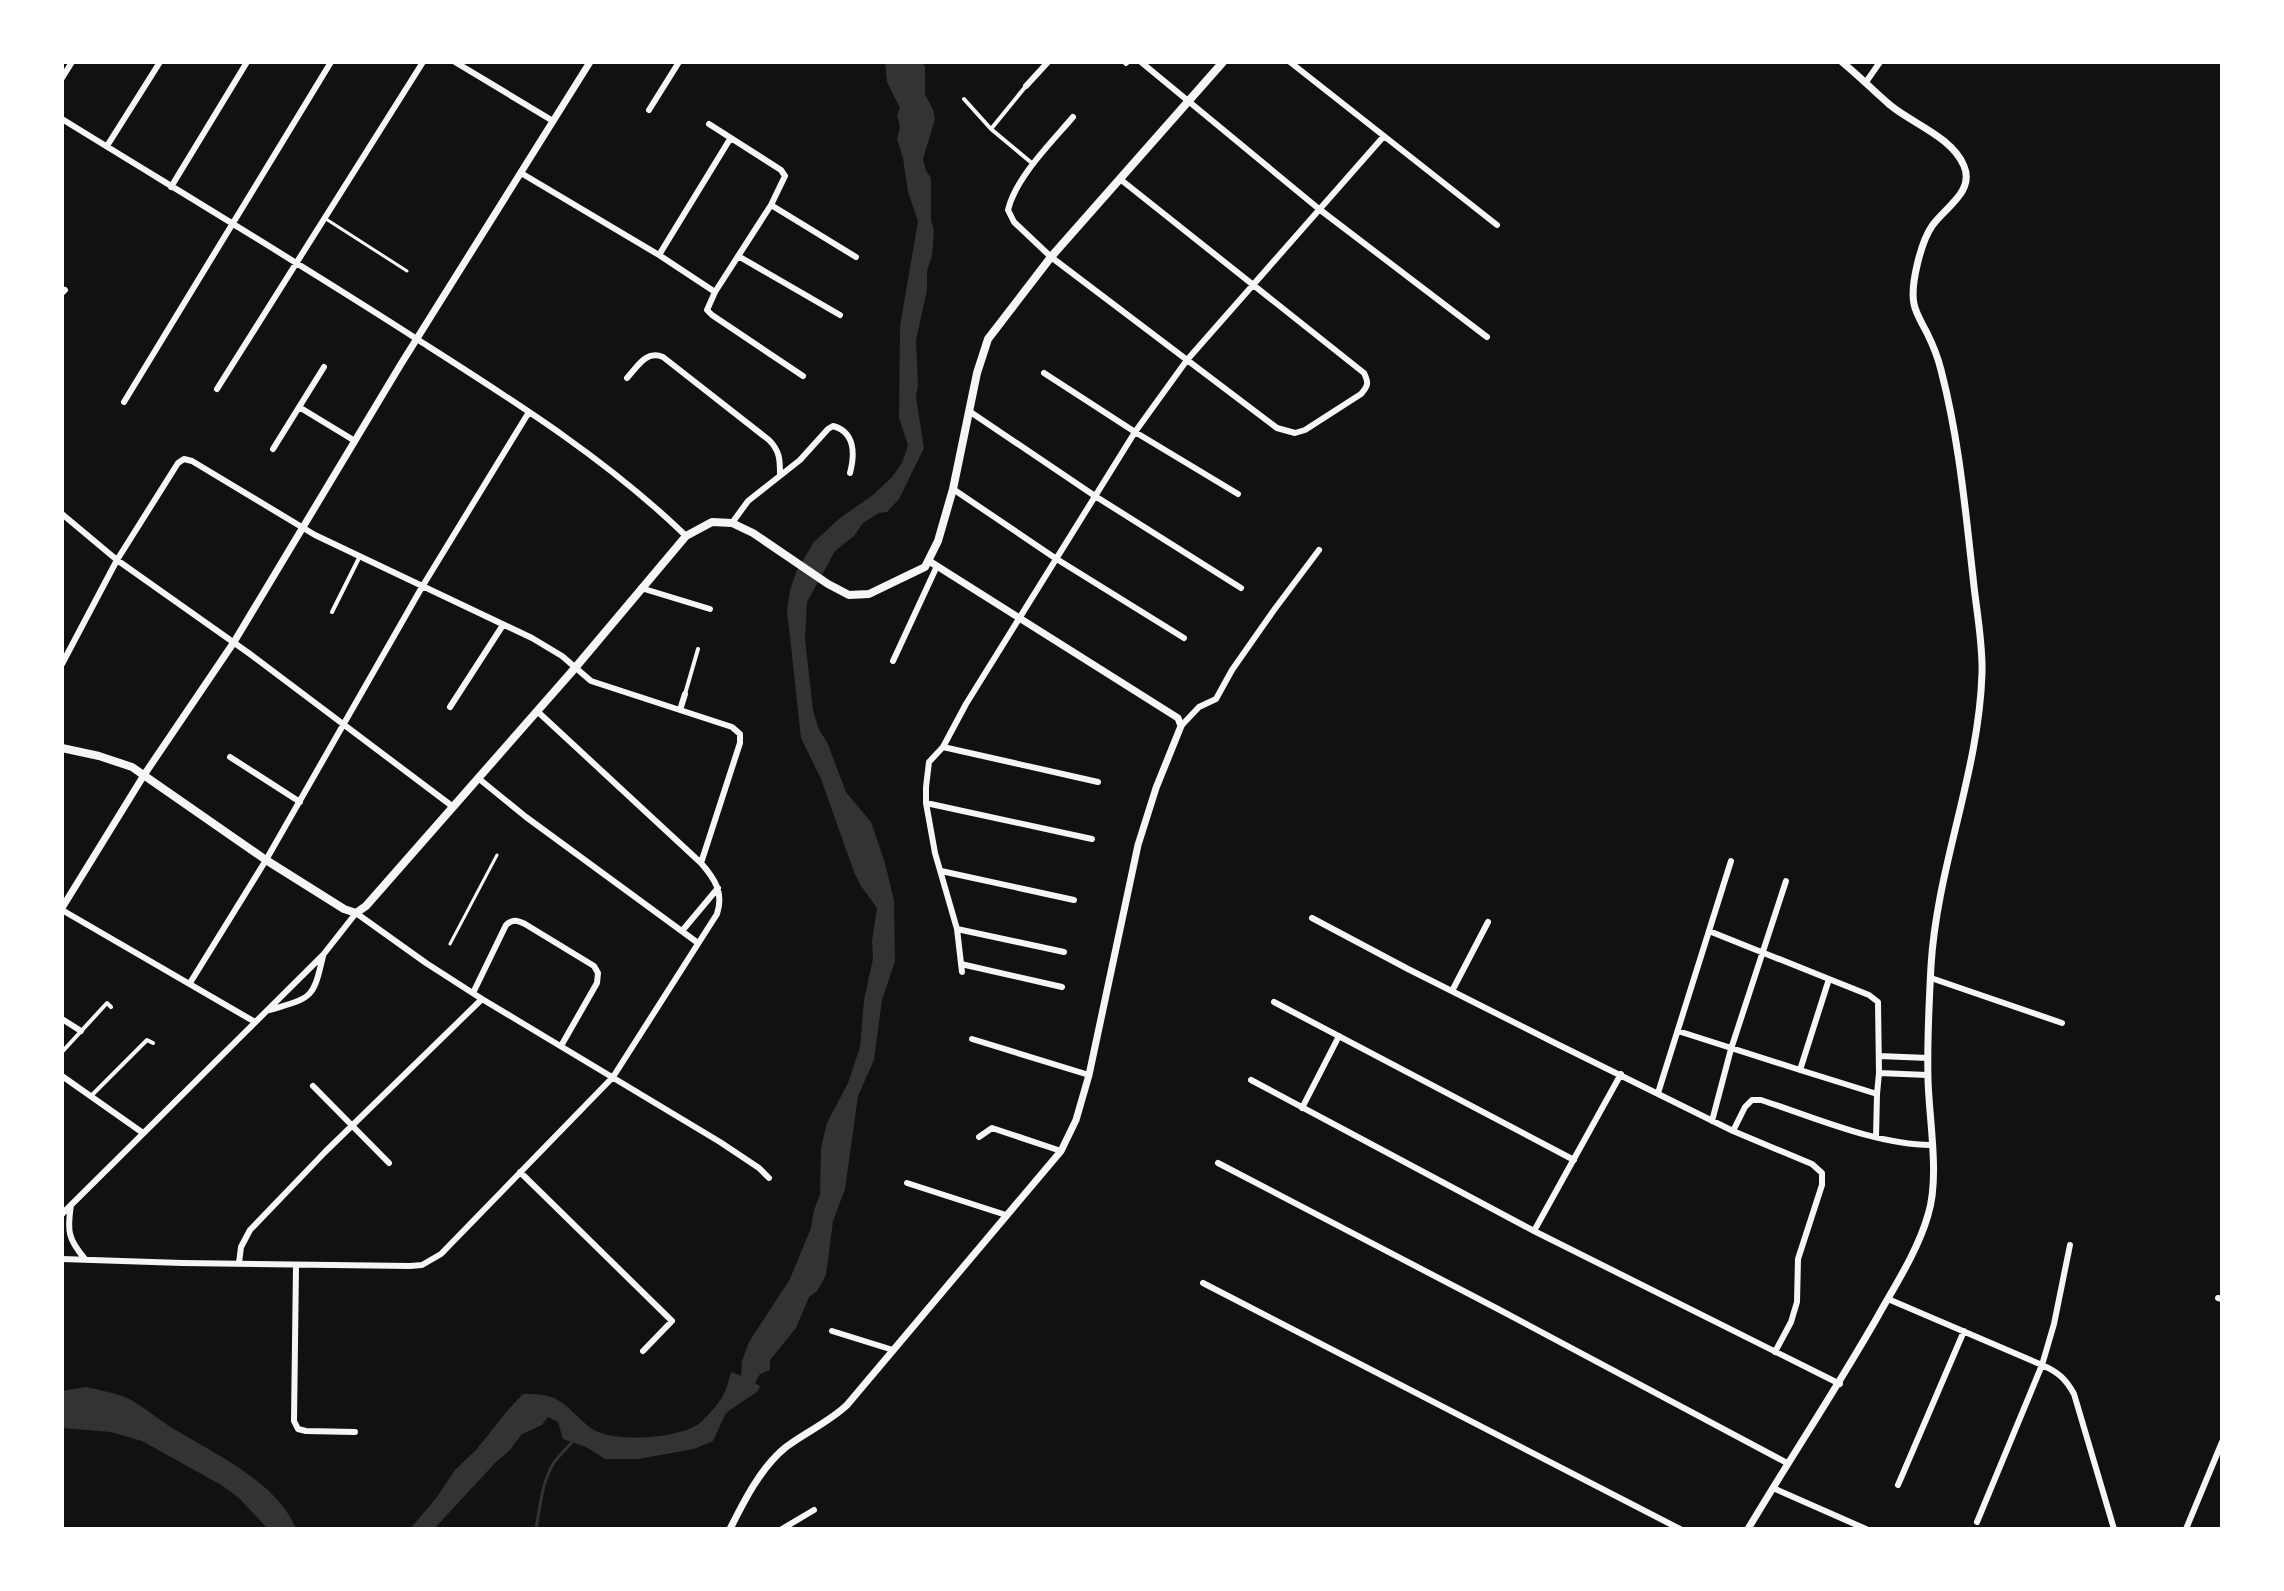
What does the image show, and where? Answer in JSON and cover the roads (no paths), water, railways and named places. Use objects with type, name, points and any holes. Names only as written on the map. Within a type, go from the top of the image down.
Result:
[{"type":"main road","points":[[62,748],[109,758],[132,767],[266,860],[344,909],[356,913],[366,906],[575,668],[686,536],[712,522],[732,523],[753,533],[849,595],[869,594],[933,564],[988,339],[1051,257],[1223,62]]},
{"type":"street","points":[[62,78],[72,62]]},
{"type":"street","points":[[107,146],[160,62]]},
{"type":"street","points":[[171,187],[247,62]]},
{"type":"street","points":[[124,402],[331,62]]},
{"type":"street","points":[[217,389],[423,62]]},
{"type":"street","points":[[455,62],[553,121]]},
{"type":"street","points":[[255,1022],[62,909],[144,775],[234,642],[417,339],[590,62]]},
{"type":"street","points":[[649,110],[679,62]]},
{"type":"street","points":[[991,129],[1048,62]]},
{"type":"street","points":[[1141,62],[1319,209],[1487,337]]},
{"type":"street","points":[[1290,62],[1497,225]]},
{"type":"street","points":[[1748,1529],[1787,1463],[1840,1384],[1888,1299],[1930,1211],[1934,1183],[1927,1075],[1934,938],[1945,867],[1975,741],[1982,671],[1964,486],[1954,427],[1940,367],[1916,311],[1913,292],[1928,234],[1959,196],[1966,176],[1951,149],[1891,106],[1842,62]]},
{"type":"street","points":[[1866,82],[1880,62]]},
{"type":"street","points":[[964,99],[991,129],[1033,164]]},
{"type":"street","points":[[1073,117],[1033,164],[1011,199],[1008,210],[1014,222],[1051,257],[1277,428],[1295,433],[1305,430],[1361,394],[1368,381],[1364,373],[1120,179]]},
{"type":"street","points":[[62,119],[296,262],[529,412],[608,470],[686,536]]},
{"type":"street","points":[[709,124],[781,170],[785,176],[771,205],[715,292],[707,310],[803,376]]},
{"type":"street","points":[[1062,987],[962,968],[957,929],[935,853],[926,803],[929,762],[943,747],[1019,617],[1135,432],[1187,360],[1384,136]]},
{"type":"street","points":[[659,255],[730,139]]},
{"type":"street","points":[[521,173],[715,292]]},
{"type":"street","points":[[771,205],[856,257]]},
{"type":"street","points":[[738,256],[840,315]]},
{"type":"street","points":[[627,378],[648,355],[663,357],[777,448],[780,475]]},
{"type":"street","points":[[273,449],[324,367]]},
{"type":"street","points":[[1044,373],[1238,494]]},
{"type":"street","points":[[299,407],[355,441]]},
{"type":"street","points":[[969,411],[1095,496],[1241,588]]},
{"type":"street","points":[[190,983],[300,802],[422,587],[529,412]]},
{"type":"street","points":[[732,523],[748,501],[800,460],[833,426],[839,427],[851,441],[854,460],[850,473]]},
{"type":"street","points":[[62,664],[117,560],[178,463],[184,459],[192,461],[302,529],[562,656],[591,681],[732,727],[740,734],[740,743],[701,863]]},
{"type":"street","points":[[953,489],[1055,558],[1184,638]]},
{"type":"street","points":[[62,514],[117,560],[234,642],[452,806]]},
{"type":"street","points":[[730,1529],[772,1461],[783,1449],[834,1417],[847,1405],[1061,1151],[1076,1120],[1089,1075],[1138,845],[1156,788],[1181,726],[1199,707],[1216,699],[1257,634],[1319,550]]},
{"type":"street","points":[[332,612],[359,558]]},
{"type":"street","points":[[893,661],[933,564],[1178,718],[1181,726]]},
{"type":"street","points":[[641,588],[710,609]]},
{"type":"street","points":[[450,707],[503,625]]},
{"type":"street","points":[[680,710],[698,649]]},
{"type":"street","points":[[62,1259],[296,1266],[422,1265],[441,1254],[613,1077],[717,914],[721,903],[718,886],[701,863],[537,711]]},
{"type":"street","points":[[943,747],[1098,782]]},
{"type":"street","points":[[230,757],[300,802]]},
{"type":"street","points":[[478,778],[698,943]]},
{"type":"street","points":[[926,803],[1092,839]]},
{"type":"street","points":[[1658,1093],[1731,861]]},
{"type":"street","points":[[941,871],[1074,900]]},
{"type":"street","points":[[1712,1121],[1731,1049],[1786,881]]},
{"type":"street","points":[[682,931],[718,886]]},
{"type":"street","points":[[62,1214],[323,955],[356,913],[482,999],[720,1142],[769,1178]]},
{"type":"street","points":[[1312,918],[1712,1121],[1812,1164],[1822,1173],[1822,1185],[1798,1259],[1797,1302],[1791,1322],[1775,1352]]},
{"type":"street","points":[[473,993],[506,925],[512,920],[525,924],[594,966],[598,973],[597,983],[561,1046]]},
{"type":"street","points":[[1452,991],[1488,922]]},
{"type":"street","points":[[957,929],[1064,952]]},
{"type":"street","points":[[1709,931],[1869,995],[1878,1002],[1876,1137]]},
{"type":"street","points":[[267,1011],[310,996],[323,955]]},
{"type":"street","points":[[1931,978],[2062,1023]]},
{"type":"street","points":[[1800,1070],[1829,979]]},
{"type":"street","points":[[239,1263],[241,1247],[250,1230],[482,999]]},
{"type":"street","points":[[1274,1002],[1574,1160]]},
{"type":"street","points":[[62,1052],[107,1003],[111,1007]]},
{"type":"street","points":[[62,1019],[81,1031]]},
{"type":"street","points":[[1678,1031],[1877,1094]]},
{"type":"street","points":[[1302,1108],[1339,1036]]},
{"type":"street","points":[[972,1039],[1089,1075]]},
{"type":"street","points":[[91,1096],[147,1040],[153,1043]]},
{"type":"street","points":[[1879,1056],[1928,1058]]},
{"type":"street","points":[[1879,1073],[1927,1075]]},
{"type":"street","points":[[1534,1231],[1621,1074]]},
{"type":"street","points":[[62,1076],[143,1133]]},
{"type":"street","points":[[1251,1080],[1534,1231],[1840,1384]]},
{"type":"street","points":[[313,1086],[389,1163]]},
{"type":"street","points":[[1733,1131],[1745,1107],[1752,1100],[1761,1100],[1876,1137],[1931,1145]]},
{"type":"street","points":[[979,1137],[992,1128],[1061,1151]]},
{"type":"street","points":[[1218,1163],[1787,1463]]},
{"type":"street","points":[[520,1172],[672,1321],[643,1351]]},
{"type":"street","points":[[907,1183],[1006,1215]]},
{"type":"street","points":[[71,1205],[69,1235],[85,1259]]},
{"type":"street","points":[[1977,1522],[2042,1365],[2070,1245]]},
{"type":"street","points":[[296,1266],[294,1421],[298,1429],[306,1431],[355,1432]]},
{"type":"street","points":[[1203,1283],[1680,1529]]},
{"type":"street","points":[[1888,1299],[2056,1371],[2068,1381],[2114,1529]]},
{"type":"street","points":[[832,1331],[893,1350]]},
{"type":"street","points":[[1898,1485],[1964,1331]]},
{"type":"street","points":[[2187,1528],[2222,1442]]},
{"type":"street","points":[[2213,1464],[2222,1468]]},
{"type":"street","points":[[1773,1488],[1851,1526],[1866,1529]]},
{"type":"street","points":[[782,1529],[814,1510]]},
{"type":"lane","points":[[324,218],[407,271]]},
{"type":"lane","points":[[450,944],[497,855]]},
{"type":"waterway","points":[[536,1529],[547,1477],[555,1461],[572,1442]]}]
